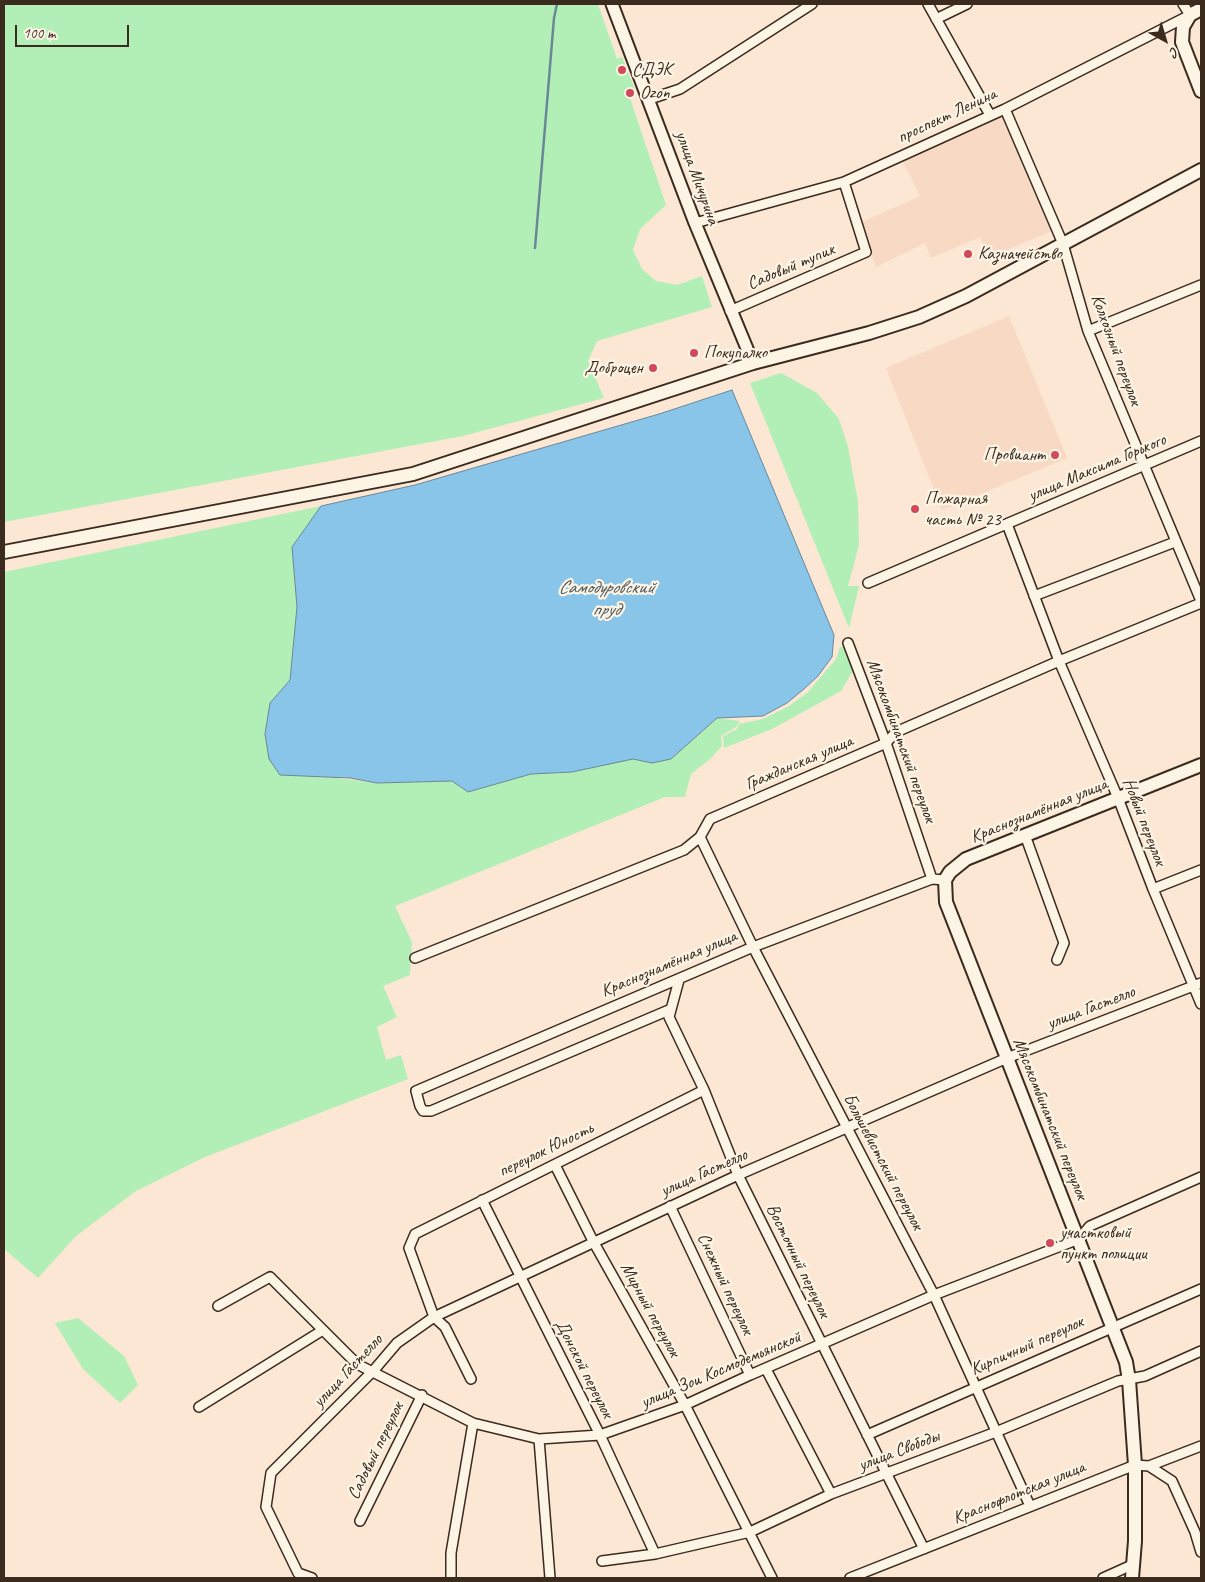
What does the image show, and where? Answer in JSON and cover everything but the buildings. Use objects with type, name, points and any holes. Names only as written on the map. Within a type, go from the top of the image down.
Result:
[{"type":"main road","points":[[1196,12],[1183,27],[1182,42],[1201,90]]},
{"type":"main road","points":[[4,552],[413,474],[753,363],[870,333],[919,317],[966,296],[1201,170]]},
{"type":"main road","name":"Краснознамённая улица","points":[[946,880],[950,872],[966,859],[1201,765]]},
{"type":"main road","name":"Мясокомбинатский переулок","points":[[946,880],[946,902],[1113,1326],[1129,1380],[1135,1465],[1134,1564],[1132,1578]]},
{"type":"street","name":"улица Мичурина","points":[[612,4],[650,99],[695,223],[753,363]]},
{"type":"street","points":[[650,99],[680,89],[812,4]]},
{"type":"street","points":[[928,4],[990,115]]},
{"type":"street","points":[[936,18],[967,4]]},
{"type":"street","points":[[1183,4],[1196,12]]},
{"type":"street","name":"проспект Ленина","points":[[695,223],[844,182],[1005,108],[1196,12]]},
{"type":"street","name":"Колхозный переулок","points":[[1005,108],[1063,244],[1088,331],[1201,602]]},
{"type":"street","name":"Садовый тупик","points":[[730,311],[866,252],[844,182]]},
{"type":"street","points":[[1088,331],[1201,285]]},
{"type":"street","name":"улица Максима Горького","points":[[868,583],[1201,441]]},
{"type":"street","name":"Новый переулок","points":[[1007,524],[1058,661],[1118,798],[1153,890],[1198,984],[1201,1004]]},
{"type":"street","points":[[1034,596],[1176,542]]},
{"type":"street","name":"Гражданская улица","points":[[414,958],[684,850],[700,837],[710,819],[886,743],[896,732],[1058,661],[1201,602]]},
{"type":"street","name":"Мясокомбинатский переулок","points":[[848,643],[886,743],[932,879]]},
{"type":"street","points":[[1025,835],[1064,943],[1057,960]]},
{"type":"street","name":"Большевистский переулок","points":[[700,837],[753,947],[934,1295],[1030,1506]]},
{"type":"street","points":[[1153,890],[1201,870]]},
{"type":"street","name":"Краснознамённая улица","points":[[669,1010],[431,1112],[423,1111],[420,1106],[416,1091],[753,947],[932,879],[946,880]]},
{"type":"street","points":[[669,1010],[679,980]]},
{"type":"street","name":"улица Гастелло","points":[[312,1578],[298,1573],[266,1507],[272,1473],[374,1370],[397,1342],[434,1317],[593,1241],[738,1175],[1008,1058],[1198,984]]},
{"type":"street","name":"Восточный переулок","points":[[669,1010],[669,1017],[704,1090],[738,1175],[924,1549]]},
{"type":"street","name":"переулок Юность","points":[[434,1317],[409,1248],[415,1234],[704,1090]]},
{"type":"street","name":"Мирный переулок","points":[[555,1164],[593,1241],[685,1406],[772,1578]]},
{"type":"street","name":"улица Зои Космодемьянской","points":[[218,1306],[270,1277],[357,1364],[374,1370],[473,1422],[539,1440],[600,1435],[685,1406],[750,1375],[934,1295],[1079,1239],[1090,1226],[1201,1177]]},
{"type":"street","name":"Донской переулок","points":[[482,1200],[600,1435],[655,1554]]},
{"type":"street","name":"Снежный переулок","points":[[670,1206],[750,1375]]},
{"type":"street","name":"Кирпичный переулок","points":[[867,1435],[1201,1289]]},
{"type":"street","points":[[434,1317],[445,1327],[471,1379]]},
{"type":"street","points":[[199,1407],[323,1330]]},
{"type":"street","name":"улица Свободы","points":[[602,1561],[655,1554],[750,1532],[831,1494],[996,1432],[1118,1381],[1145,1376],[1201,1351]]},
{"type":"street","points":[[766,1368],[831,1494]]},
{"type":"street","name":"Садовый переулок","points":[[360,1521],[422,1395]]},
{"type":"street","points":[[451,1578],[451,1553],[473,1422]]},
{"type":"street","points":[[539,1440],[550,1578]]},
{"type":"street","name":"Краснофлотская улица","points":[[850,1578],[1135,1465],[1149,1466],[1201,1446]]},
{"type":"street","points":[[1149,1466],[1172,1481],[1198,1531],[1201,1552]]},
{"type":"street","points":[[1103,1578],[1134,1564]]},
{"type":"shaded area","points":[[1003,115],[1054,230],[988,258],[980,237],[931,258],[925,243],[876,267],[860,223],[920,196],[903,161]]},
{"type":"shaded area","points":[[1009,316],[1067,458],[942,510],[886,368]]},
{"type":"green space","points":[[4,4],[598,4],[617,59],[622,57],[636,92],[629,95],[666,205],[640,229],[633,250],[642,269],[656,281],[677,285],[702,276],[712,307],[597,341],[588,361],[604,398],[463,436],[4,522]]},
{"type":"green space","points":[[781,373],[817,393],[839,419],[848,447],[858,502],[859,545],[848,586],[859,586],[849,628],[750,383]]},
{"type":"green space","points":[[321,506],[292,547],[297,607],[290,680],[270,703],[320,776],[377,783],[452,781],[469,792],[531,774],[572,772],[633,759],[652,763],[671,759],[717,718],[740,721],[736,727],[721,736],[722,746],[710,759],[691,774],[685,797],[665,797],[395,906],[412,942],[410,975],[383,986],[397,1017],[377,1027],[386,1060],[401,1055],[408,1079],[205,1157],[136,1191],[76,1236],[38,1278],[4,1249],[4,572]]},
{"type":"green space","points":[[840,647],[843,647],[853,671],[841,691],[772,729],[724,748],[723,736],[737,729],[739,724],[763,719],[789,706],[807,693],[836,659]]},
{"type":"green space","points":[[78,1318],[124,1356],[138,1385],[120,1403],[83,1369],[55,1323]]},
{"type":"water","name":"Самодуровский пруд","points":[[732,390],[834,635],[832,657],[818,676],[804,689],[787,703],[763,716],[717,718],[671,759],[652,763],[633,759],[572,772],[531,774],[468,792],[452,781],[377,783],[350,778],[280,775],[269,759],[265,734],[270,703],[290,680],[297,607],[292,547],[321,506],[415,485],[659,414]]},
{"type":"waterway","points":[[535,248],[554,18],[557,4]]},
{"type":"place","name":"СДЭК","points":[[622,70]]},
{"type":"place","name":"Ozon","points":[[630,93]]},
{"type":"place","name":"Казначейство","points":[[968,254]]},
{"type":"place","name":"Покупалко","points":[[694,353]]},
{"type":"place","name":"Доброцен","points":[[653,368]]},
{"type":"place","name":"Провиант","points":[[1055,455]]},
{"type":"place","name":"Пожарная часть № 23","points":[[915,509]]},
{"type":"place","name":"участковый пункт полиции","points":[[1050,1243]]}]
